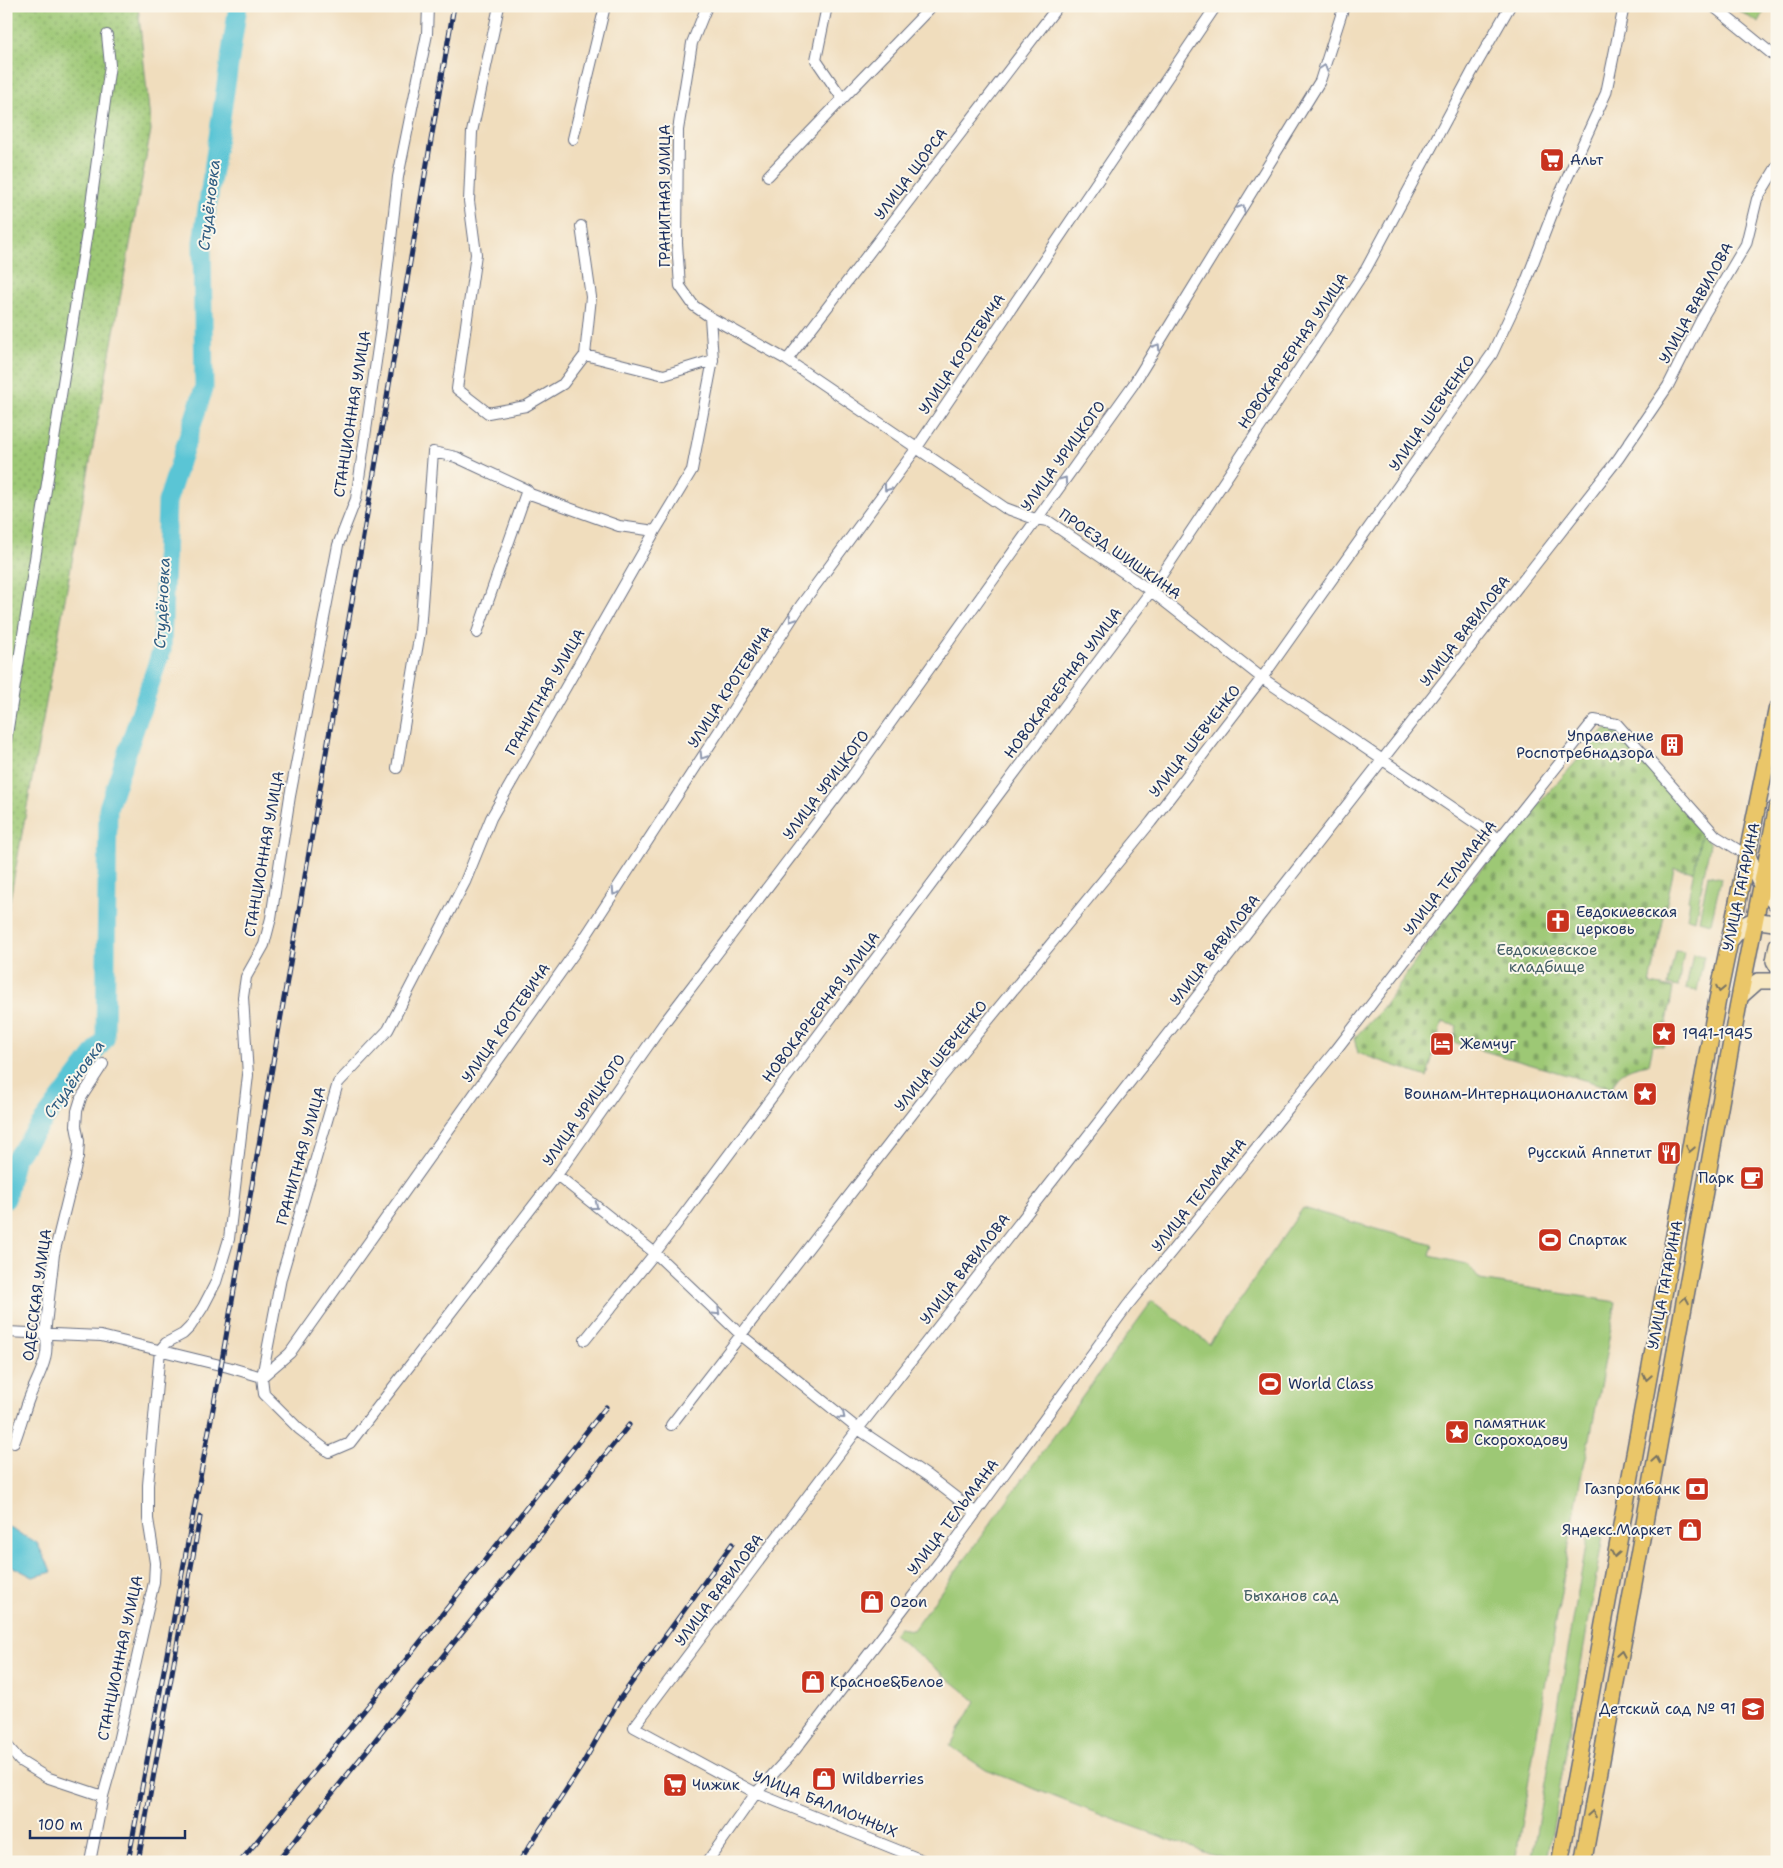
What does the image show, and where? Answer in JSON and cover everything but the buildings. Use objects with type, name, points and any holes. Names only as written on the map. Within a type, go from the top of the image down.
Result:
[{"type":"main road","name":"УЛИЦА ГАГАРИНА","points":[[1560,1862],[1657,1322],[1730,941],[1777,709]]},
{"type":"main road","name":"УЛИЦА ГАГАРИНА","points":[[1583,1862],[1740,997],[1777,808]]},
{"type":"main road","points":[[1748,856],[1761,886],[1771,900],[1777,904]]},
{"type":"main road","points":[[1730,941],[1742,926],[1755,920],[1777,924]]},
{"type":"main road","points":[[1777,945],[1774,961],[1777,966]]},
{"type":"main road","points":[[1740,997],[1758,981],[1777,981]]},
{"type":"main road","points":[[1606,1605],[1607,1615],[1615,1620],[1624,1618],[1629,1610]]},
{"type":"street","name":"СТАНЦИОННАЯ УЛИЦА","points":[[90,1862],[103,1796],[117,1746],[154,1582],[155,1563],[148,1519],[148,1485],[160,1350],[166,1342],[183,1334],[203,1308],[216,1282],[229,1239],[248,1075],[243,997],[246,977],[264,945],[271,918],[290,796],[338,545],[356,500],[381,327],[398,177],[427,34],[428,6]]},
{"type":"street","points":[[500,6],[472,132],[469,201],[476,254],[458,389],[488,413],[526,406],[563,384],[585,355],[591,296],[581,226]]},
{"type":"street","points":[[572,139],[605,6]]},
{"type":"street","name":"ГРАНИТНАЯ УЛИЦА","points":[[262,1377],[281,1278],[338,1083],[388,1030],[432,942],[465,882],[491,818],[655,531],[692,470],[713,360],[710,317],[694,306],[680,286],[677,243],[678,130],[692,43],[707,6]]},
{"type":"street","points":[[827,6],[816,60],[842,98]]},
{"type":"street","points":[[768,176],[932,6]]},
{"type":"street","name":"УЛИЦА ЩОРСА","points":[[787,360],[1058,6]]},
{"type":"street","name":"УЛИЦА КРОТЕВИЧА","points":[[262,1377],[290,1353],[578,948],[801,605],[916,448],[1216,6]]},
{"type":"street","name":"УЛИЦА УРИЦКОГО","points":[[262,1377],[264,1394],[299,1429],[329,1452],[350,1443],[556,1175],[664,1023],[853,775],[1133,385],[1320,80],[1344,6]]},
{"type":"street","name":"НОВОКАРЬЕРНАЯ УЛИЦА","points":[[584,1340],[655,1253],[1151,591],[1366,269],[1472,72],[1510,6]]},
{"type":"street","name":"УЛИЦА ШЕВЧЕНКО","points":[[671,1425],[931,1090],[1151,822],[1262,678],[1492,354],[1525,284],[1559,196],[1606,93],[1624,6]]},
{"type":"street","points":[[1713,6],[1777,58]]},
{"type":"street","points":[[6,741],[88,226],[110,65],[107,35]]},
{"type":"street","name":"УЛИЦА ВАВИЛОВА","points":[[634,1727],[858,1429],[1618,459],[1668,386],[1701,320],[1746,244],[1757,199],[1777,166]]},
{"type":"street","name":"ПРОЕЗД ШИШКИНА","points":[[710,317],[787,360],[1005,508],[1035,519],[1048,521],[1151,591],[1262,678],[1499,839]]},
{"type":"street","points":[[585,355],[664,375],[713,360]]},
{"type":"street","points":[[397,768],[420,632],[432,452],[456,457],[527,490],[530,494],[619,526],[655,531]]},
{"type":"street","points":[[477,633],[527,490]]},
{"type":"street","name":"УЛИЦА ТЕЛЬМАНА","points":[[707,1862],[756,1793],[795,1750],[976,1513],[1127,1306],[1336,1050],[1499,839],[1594,720],[1617,724],[1716,836],[1748,856]]},
{"type":"street","name":"ОДЕССКАЯ УЛИЦА","points":[[14,1443],[46,1357],[48,1345],[45,1334],[54,1254],[78,1157],[79,1141],[76,1111],[81,1098],[103,1064]]},
{"type":"street","points":[[556,1175],[655,1253],[741,1335],[858,1429],[928,1476],[976,1513]]},
{"type":"street","points":[[6,1332],[101,1336],[262,1377]]},
{"type":"street","name":"УЛИЦА БАЛМОЧНЫХ","points":[[634,1727],[756,1793],[927,1862]]},
{"type":"street","points":[[6,1744],[20,1761],[46,1777],[103,1796]]},
{"type":"green space","points":[[6,6],[138,6],[151,130],[6,921]]},
{"type":"green space","points":[[1731,6],[1766,6],[1759,23]]},
{"type":"green space","name":"Евдокиевское кладбище","points":[[1617,726],[1701,834],[1694,872],[1674,868],[1650,984],[1673,988],[1663,1046],[1653,1045],[1649,1064],[1626,1070],[1618,1077],[1612,1088],[1453,1042],[1457,1026],[1442,1022],[1427,1077],[1358,1053],[1354,1038],[1383,1008],[1474,877],[1604,730]]},
{"type":"green space","points":[[1701,834],[1710,844],[1695,920],[1687,918],[1690,901],[1688,900]]},
{"type":"green space","points":[[1708,875],[1721,878],[1711,923],[1699,920]]},
{"type":"green space","points":[[1675,951],[1684,952],[1678,987],[1668,985]]},
{"type":"green space","points":[[1693,954],[1704,956],[1697,991],[1686,989]]},
{"type":"green space","name":"Быханов сад","points":[[1303,1208],[1433,1245],[1430,1256],[1467,1264],[1480,1280],[1616,1302],[1580,1482],[1515,1862],[1232,1862],[1096,1813],[986,1770],[950,1746],[976,1701],[893,1634],[898,1628],[913,1630],[1152,1301],[1209,1344]]},
{"type":"green space","points":[[1588,1534],[1603,1536],[1547,1862],[1531,1862]]},
{"type":"water","points":[[6,1526],[37,1543],[52,1572],[33,1577],[6,1563]]},
{"type":"waterway","name":"Студёновка","points":[[6,1199],[14,1160],[105,1039],[108,808],[162,649],[167,502],[204,388],[202,242],[238,6]]},
{"type":"railway","points":[[128,1862],[221,1366],[454,6]]},
{"type":"railway","points":[[240,1862],[413,1651],[606,1407]]},
{"type":"railway","points":[[277,1862],[629,1425]]},
{"type":"railway","points":[[138,1862],[200,1517]]},
{"type":"railway","points":[[519,1862],[581,1767],[619,1700],[732,1544]]},
{"type":"place","name":"Альт","points":[[1552,160]]},
{"type":"place","name":"Управление Роспотребнадзора","points":[[1672,745]]},
{"type":"place","name":"Евдокиевская церковь","points":[[1558,921]]},
{"type":"place","name":"1941-1945","points":[[1664,1034]]},
{"type":"place","name":"Жемчуг","points":[[1442,1044]]},
{"type":"place","name":"Воинам-Интернационалистам","points":[[1645,1094]]},
{"type":"place","name":"Русский Аппетит","points":[[1669,1153]]},
{"type":"place","name":"Парк","points":[[1752,1178]]},
{"type":"place","name":"Спартак","points":[[1550,1240]]},
{"type":"place","name":"World Class","points":[[1270,1384]]},
{"type":"place","name":"памятник Скороходову","points":[[1457,1432]]},
{"type":"place","name":"Газпромбанк","points":[[1697,1489]]},
{"type":"place","name":"Яндекс.Маркет","points":[[1690,1530]]},
{"type":"place","name":"Ozon","points":[[872,1602]]},
{"type":"place","name":"Красное&Белое","points":[[813,1682]]},
{"type":"place","name":"Детский сад № 91","points":[[1753,1709]]},
{"type":"place","name":"Wildberries","points":[[824,1779]]},
{"type":"place","name":"Чижик","points":[[675,1785]]}]
